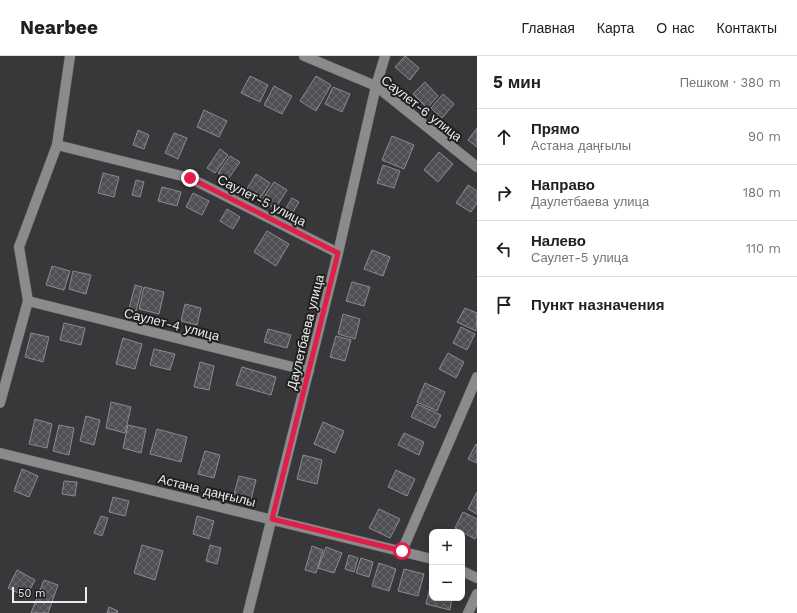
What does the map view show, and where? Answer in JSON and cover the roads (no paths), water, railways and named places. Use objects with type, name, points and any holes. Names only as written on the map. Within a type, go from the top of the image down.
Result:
[{"type":"street","points":[[0,403],[28,301],[19,248],[57,145],[70,56]]},
{"type":"street","name":"Саулет-6 улица","points":[[304,56],[376,86],[477,166]]},
{"type":"street","name":"Даулетбаева улица","points":[[248,613],[338,253],[376,86],[385,56]]},
{"type":"street","name":"Саулет-5 улица","points":[[57,145],[190,178],[338,253]]},
{"type":"street","name":"Саулет-4 улица","points":[[28,301],[309,371]]},
{"type":"street","points":[[402,551],[477,377]]},
{"type":"street","name":"Астана даңғылы","points":[[0,453],[429,558]]},
{"type":"street","points":[[465,572],[477,578]]},
{"type":"street","points":[[468,613],[477,594]]}]
